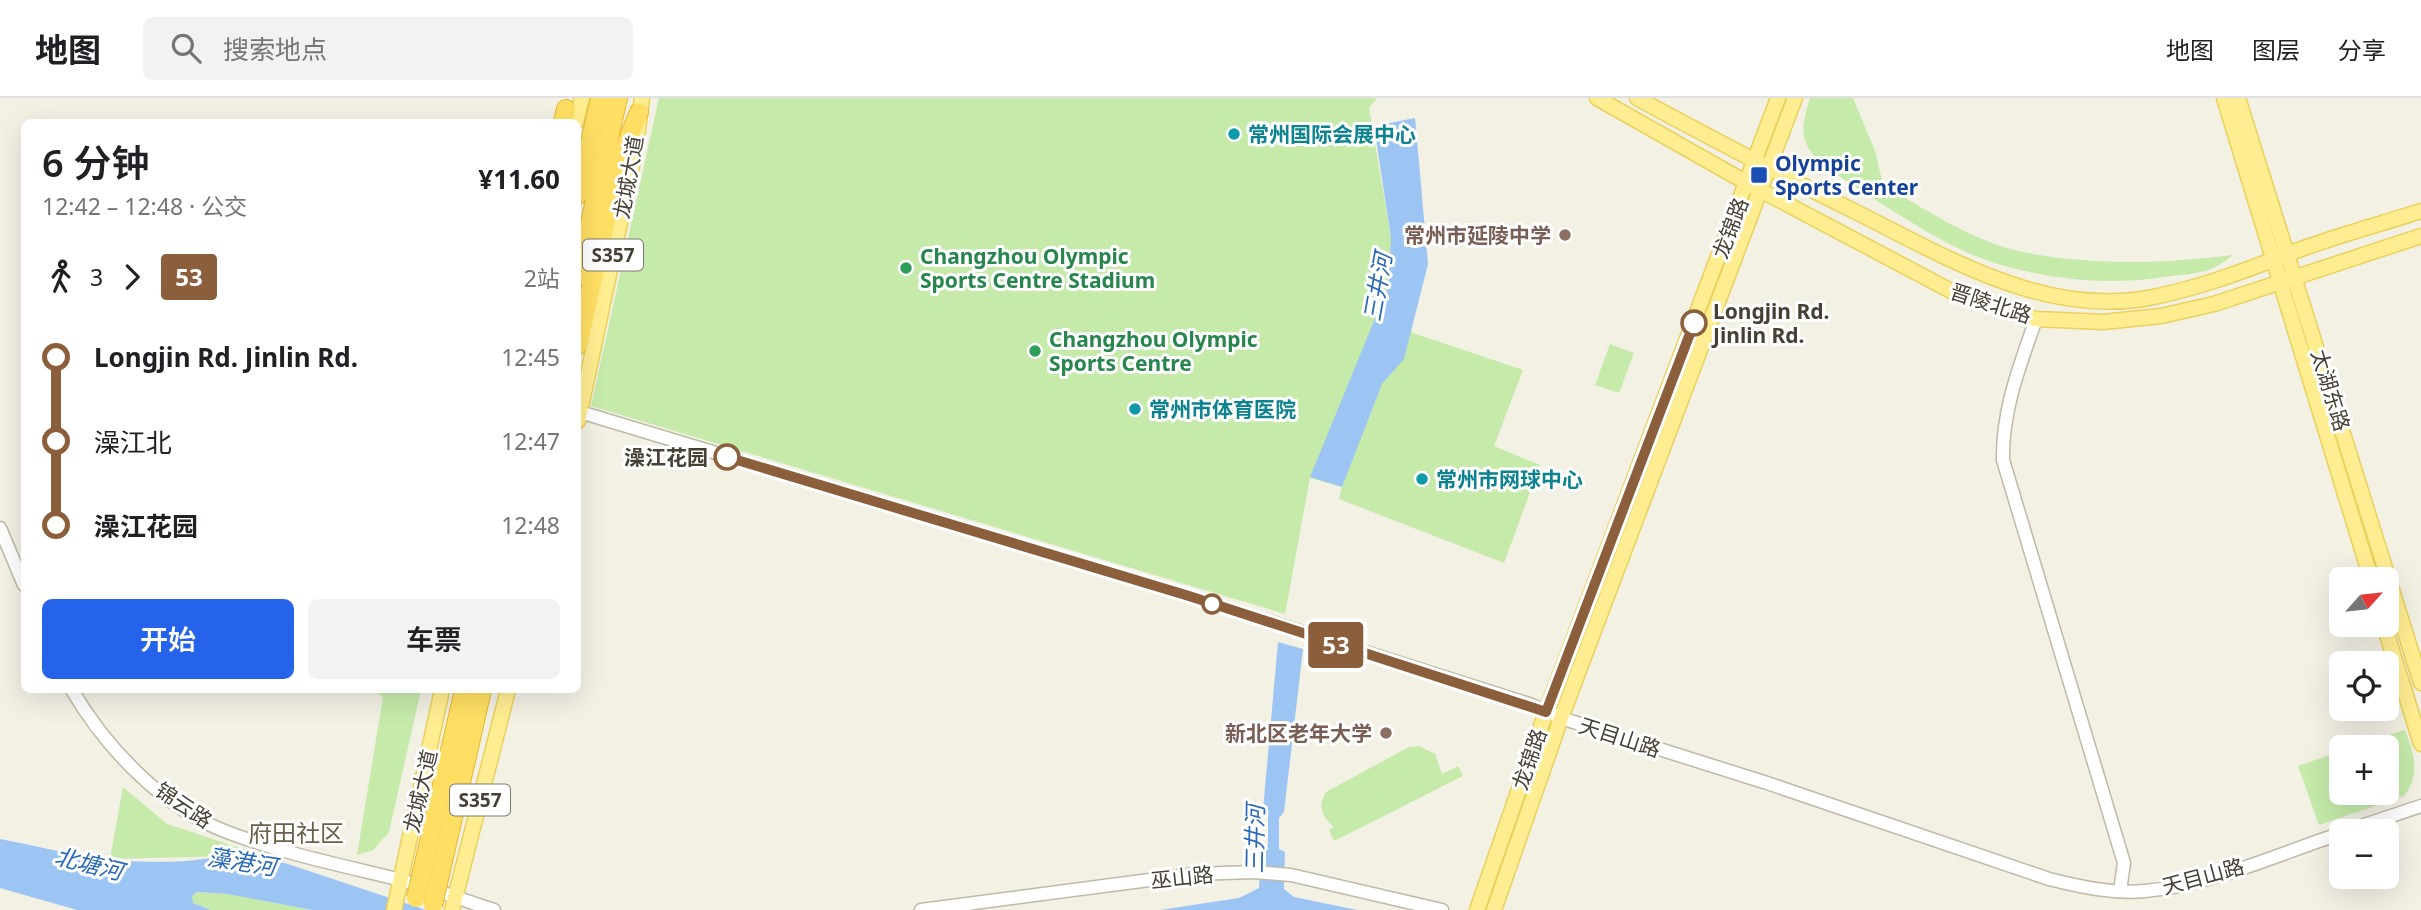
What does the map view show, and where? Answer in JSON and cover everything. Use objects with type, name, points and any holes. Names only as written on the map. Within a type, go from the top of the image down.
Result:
[{"type":"highway","points":[[581,182],[600,98]]},
{"type":"highway","points":[[581,263],[618,98]]},
{"type":"highway","points":[[581,332],[619,162],[640,105]]},
{"type":"highway","points":[[413,910],[463,693]]},
{"type":"highway","points":[[432,910],[481,693]]},
{"type":"main road","points":[[568,118],[582,98]]},
{"type":"main road","name":"晋陵北路","points":[[1597,98],[1747,183],[1953,292],[2036,318],[2134,320],[2214,304],[2421,236]]},
{"type":"main road","name":"晋陵北路","points":[[1637,98],[1755,162],[1980,274],[2045,292],[2095,300],[2142,299],[2192,287],[2421,211]]},
{"type":"main road","name":"龙锦路","points":[[1476,910],[1546,712],[1778,98]]},
{"type":"main road","name":"龙锦路","points":[[1494,910],[1562,718],[1795,98]]},
{"type":"main road","name":"太湖东路","points":[[2224,98],[2367,567]]},
{"type":"main road","name":"太湖东路","points":[[2238,98],[2421,683]]},
{"type":"main road","name":"龙城大道","points":[[581,408],[635,152],[640,105]]},
{"type":"main road","points":[[2389,637],[2421,744]]},
{"type":"main road","name":"龙城大道","points":[[399,886],[441,693]]},
{"type":"main road","name":"S357","points":[[453,904],[507,693]]},
{"type":"main road","name":"S357","points":[[394,910],[399,886]]},
{"type":"street","points":[[2036,318],[2011,388],[2002,437],[2003,460],[2124,863],[2120,891]]},
{"type":"street","name":"天目山路","points":[[581,418],[1189,596],[1767,783],[2049,879],[2091,889],[2145,891],[2191,883],[2329,837]]},
{"type":"street","points":[[0,528],[21,578]]},
{"type":"street","name":"锦云路","points":[[74,693],[127,762],[188,813],[225,832],[453,904]]},
{"type":"street","name":"天目山路","points":[[2382,819],[2421,806]]},
{"type":"street","name":"巫山路","points":[[921,910],[1195,874],[1252,872],[1291,876],[1442,910]]},
{"type":"street","points":[[453,904],[494,910]]},
{"type":"green space","name":"Changzhou Olympic Sports Centre","points":[[659,98],[1377,98],[1369,108],[1391,238],[1388,288],[1413,333],[1523,370],[1494,446],[1540,465],[1504,563],[1339,499],[1342,487],[1310,478],[1285,614],[591,406]]},
{"type":"green space","points":[[1810,98],[1853,98],[1875,151],[1883,185],[1949,223],[2000,246],[2044,256],[2098,261],[2153,262],[2233,255],[2225,262],[2201,272],[2119,281],[2052,276],[1986,260],[1925,230],[1824,167],[1810,150],[1804,136],[1804,119]]},
{"type":"green space","points":[[1610,344],[1634,353],[1619,393],[1595,385]]},
{"type":"green space","points":[[377,693],[420,693],[389,832],[373,850],[357,855],[383,697]]},
{"type":"green space","points":[[2405,730],[2413,756],[2413,780],[2404,796],[2399,798],[2399,735],[2390,735]]},
{"type":"green space","points":[[1419,746],[1435,754],[1442,774],[1458,766],[1463,776],[1334,841],[1329,830],[1334,827],[1326,819],[1321,807],[1326,792],[1409,747]]},
{"type":"green space","points":[[2329,755],[2329,805],[2378,805],[2329,819],[2329,822],[2319,825],[2298,766]]},
{"type":"green space","points":[[123,787],[167,824],[240,848],[229,856],[110,859]]},
{"type":"green space","points":[[197,892],[227,894],[312,910],[211,910],[193,903],[192,896]]},
{"type":"water","points":[[1415,118],[1428,264],[1404,359],[1382,384],[1342,487],[1310,477],[1388,287],[1391,238],[1374,126]]},
{"type":"water","points":[[1278,642],[1303,649],[1284,812],[1279,818],[1279,849],[1285,852],[1284,889],[1294,897],[1357,910],[1160,910],[1239,898],[1259,888],[1261,853],[1268,845],[1268,814],[1263,810]]},
{"type":"water","points":[[0,839],[84,856],[128,861],[171,862],[212,858],[240,848],[426,910],[312,910],[227,894],[197,892],[192,896],[193,903],[211,910],[77,910],[0,888]]},
{"type":"bus line","name":"53","points":[[727,457],[1189,596],[1276,626],[1532,705],[1546,712],[1694,323]]},
{"type":"place","name":"常州国际会展中心","points":[[1234,134]]},
{"type":"place","name":"Olympic Sports Center","points":[[1759,175]]},
{"type":"place","name":"常州市延陵中学","points":[[1565,235]]},
{"type":"place","name":"Changzhou Olympic Sports Centre Stadium","points":[[906,268]]},
{"type":"place","name":"Longjin Rd. Jinlin Rd.","points":[[1694,323]]},
{"type":"place","name":"Changzhou Olympic Sports Centre","points":[[1035,351]]},
{"type":"place","name":"常州市体育医院","points":[[1135,409]]},
{"type":"place","name":"澡江花园","points":[[727,457]]},
{"type":"place","name":"常州市网球中心","points":[[1422,479]]},
{"type":"place","name":"新北区老年大学","points":[[1386,733]]},
{"type":"district","name":"府田社区","points":[[296,832]]},
{"type":"water label","name":"三井河","points":[[1377,287]]},
{"type":"water label","name":"三井河","points":[[1254,839]]},
{"type":"water label","name":"藻港河","points":[[242,861]]},
{"type":"water label","name":"北塘河","points":[[89,863]]}]
